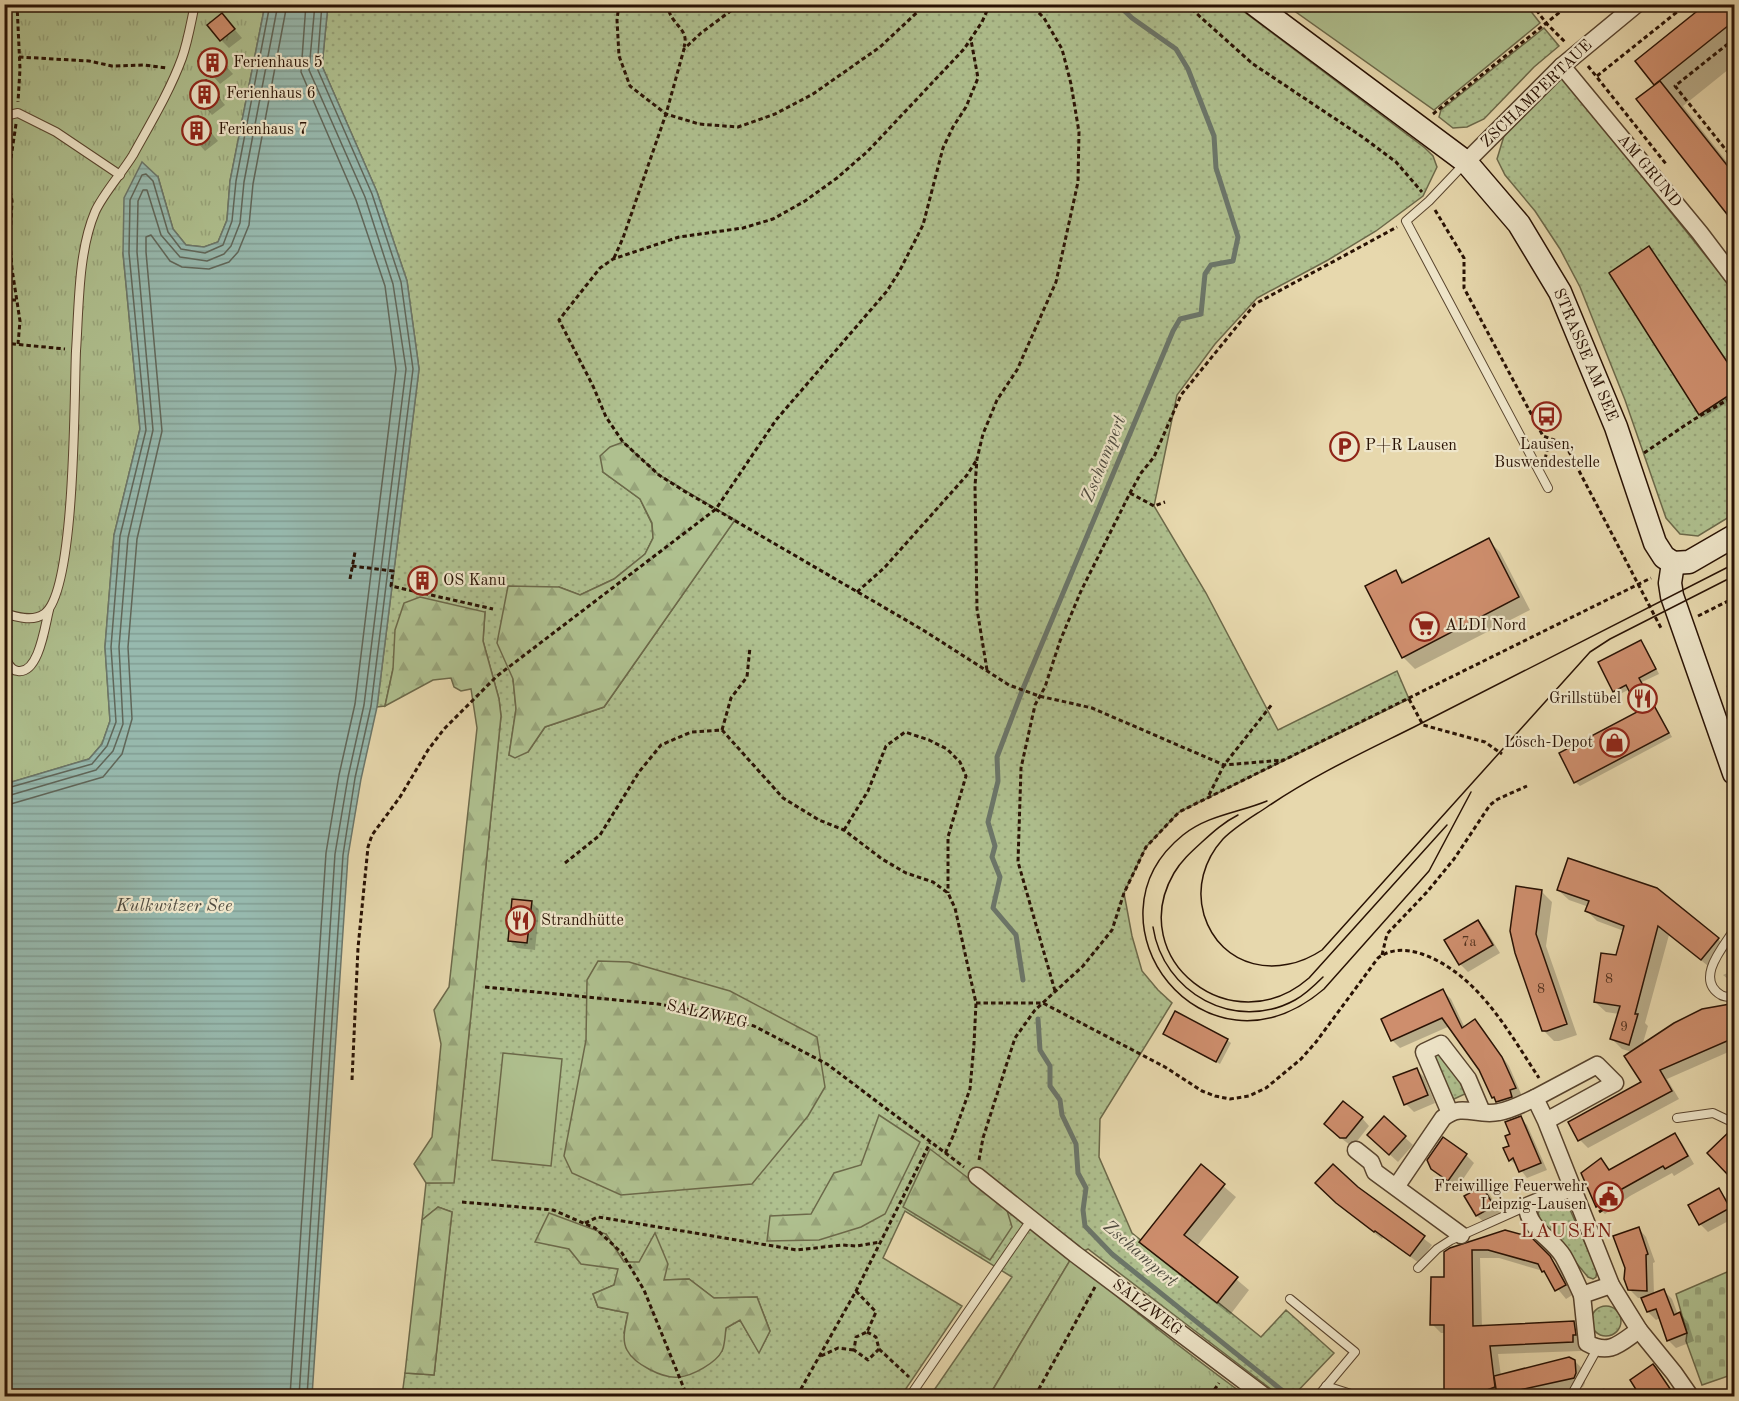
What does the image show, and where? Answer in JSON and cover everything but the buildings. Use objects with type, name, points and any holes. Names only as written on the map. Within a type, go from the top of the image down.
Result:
[{"type":"main road","name":"STRASSE AM SEE","points":[[1254,4],[1466,162],[1520,224],[1546,265],[1564,302],[1616,427],[1655,543],[1664,557],[1673,563]]},
{"type":"main road","points":[[1734,536],[1689,562],[1673,563],[1670,583],[1672,596],[1734,773]]},
{"type":"street","name":"ZSCHAMPERTAUE","points":[[1466,162],[1576,53],[1637,4]]},
{"type":"street","name":"AM GRUND","points":[[1562,66],[1701,233],[1734,278]]},
{"type":"street","points":[[1450,1113],[1424,1052],[1441,1044],[1468,1079],[1482,1112]]},
{"type":"street","points":[[1396,1187],[1443,1118],[1450,1113],[1459,1110],[1488,1114],[1500,1112],[1541,1095],[1597,1065],[1615,1083],[1546,1121]]},
{"type":"street","points":[[1541,1095],[1546,1121],[1611,1285],[1639,1330],[1690,1396]]},
{"type":"street","points":[[1356,1150],[1371,1162],[1375,1172],[1461,1235]]},
{"type":"street","name":"SALZWEG","points":[[977,1176],[1031,1220],[1264,1396]]},
{"type":"street","points":[[1575,1191],[1527,1206],[1533,1225],[1562,1255],[1582,1295],[1587,1343],[1597,1349],[1610,1349],[1639,1330]]},
{"type":"street","points":[[1582,1295],[1611,1285]]},
{"type":"lane","points":[[4,652],[7,662],[14,670],[20,672],[27,670],[32,664],[38,652],[49,608],[63,567],[69,531],[76,350],[86,242],[96,210],[120,175],[177,70],[195,4]]},
{"type":"lane","points":[[4,116],[18,113],[56,132],[120,175]]},
{"type":"lane","points":[[1466,162],[1429,201],[1406,221],[1548,488]]},
{"type":"lane","points":[[4,613],[28,618],[43,615],[49,608]]},
{"type":"lane","points":[[1734,930],[1710,969],[1711,983],[1720,995],[1734,998]]},
{"type":"lane","points":[[1677,1118],[1713,1113],[1734,1123]]},
{"type":"lane","points":[[1418,1269],[1437,1250],[1461,1235],[1527,1206]]},
{"type":"lane","points":[[910,1396],[1031,1220]]},
{"type":"lane","points":[[1290,1299],[1355,1352],[1318,1396]]},
{"type":"lane","points":[[1571,1396],[1597,1349]]},
{"type":"lane","points":[[1326,1386],[1351,1394]]},
{"type":"path","points":[[17,4],[20,57],[18,113],[8,178],[12,201],[10,240],[20,321],[18,344]]},
{"type":"path","points":[[619,4],[616,20],[619,56],[630,86],[666,114],[699,124],[738,127],[775,114],[813,94],[880,47],[926,4]]},
{"type":"path","points":[[613,259],[623,238],[666,114],[687,39],[666,4]]},
{"type":"path","points":[[684,49],[701,33],[740,4]]},
{"type":"path","points":[[990,4],[971,40],[868,151],[837,178],[805,201],[773,219],[743,228],[679,237],[613,259],[600,268],[559,320],[593,386],[606,417],[623,442],[659,475],[1009,685],[1039,696],[1092,708],[1224,765],[1287,760]]},
{"type":"path","points":[[987,670],[977,609],[975,486],[977,459],[983,434],[997,400],[1017,370],[1056,282],[1078,182],[1079,132],[1062,49],[1044,18],[1030,4]]},
{"type":"path","points":[[1186,4],[1253,64],[1396,162],[1429,201],[1464,258],[1464,288],[1543,436],[1565,444],[1662,630]]},
{"type":"path","points":[[1532,4],[1546,23],[1597,76],[1669,168]]},
{"type":"path","points":[[1418,126],[1570,4]]},
{"type":"path","points":[[1597,76],[1688,4]]},
{"type":"path","points":[[1734,39],[1675,86],[1734,160]]},
{"type":"path","points":[[352,1080],[358,948],[366,859],[372,835],[400,797],[428,750],[444,729],[497,676],[716,509],[776,420],[873,308],[899,272],[923,225],[943,148],[952,127],[966,107],[978,78],[971,40]]},
{"type":"path","points":[[20,57],[89,61],[112,66],[144,65],[177,70]]},
{"type":"path","points":[[1055,992],[1018,862],[1021,768],[1039,696],[1046,687],[1060,641],[1082,591],[1130,493],[1155,457],[1181,396],[1255,304],[1406,221]]},
{"type":"path","points":[[4,300],[16,300]]},
{"type":"path","points":[[4,343],[76,350]]},
{"type":"path","points":[[1628,465],[1734,396]]},
{"type":"path","points":[[857,592],[885,567],[967,476],[977,459]]},
{"type":"path","points":[[1130,493],[1154,506],[1166,502]]},
{"type":"path","points":[[350,579],[355,552]]},
{"type":"path","points":[[352,566],[393,571],[391,586],[493,609]]},
{"type":"path","points":[[977,1176],[983,1138],[1015,1038],[1035,1010],[1083,966],[1112,930],[1124,893],[1146,847],[1179,812],[1639,583]]},
{"type":"path","points":[[1694,618],[1734,598]]},
{"type":"path","points":[[722,730],[731,698],[747,677],[750,647]]},
{"type":"path","points":[[1409,699],[1423,725],[1485,742],[1502,754]]},
{"type":"path","points":[[1208,797],[1224,765],[1273,703]]},
{"type":"path","points":[[722,730],[783,798],[819,820],[844,830],[882,859],[906,873],[933,882],[948,893]]},
{"type":"path","points":[[565,863],[600,835],[639,772],[661,745],[691,732],[722,730]]},
{"type":"path","points":[[844,830],[868,791],[886,746],[905,732],[947,749],[960,762],[966,776],[948,837],[948,893],[955,908],[976,1003],[975,1044],[970,1089],[945,1154]]},
{"type":"path","points":[[976,1003],[1043,1003],[1165,1067],[1202,1091],[1230,1099],[1249,1096],[1266,1088],[1284,1075],[1316,1042],[1364,975],[1383,955],[1387,934],[1441,875],[1490,806],[1498,799],[1527,786]]},
{"type":"path","points":[[1383,955],[1404,950],[1414,951],[1433,958],[1463,977],[1496,1013],[1541,1095]]},
{"type":"path","name":"SALZWEG","points":[[485,987],[658,1004],[697,1011],[754,1026],[827,1064],[977,1176]]},
{"type":"path","points":[[797,1396],[856,1291],[930,1143]]},
{"type":"path","points":[[1585,1221],[1617,1200]]},
{"type":"path","points":[[462,1202],[553,1210],[595,1228],[622,1253],[644,1290],[687,1396]]},
{"type":"path","points":[[585,1223],[598,1217],[797,1250],[880,1242]]},
{"type":"path","points":[[1035,1396],[1102,1274]]},
{"type":"path","points":[[854,1350],[856,1337],[867,1332],[876,1312],[856,1291]]},
{"type":"path","points":[[867,1332],[876,1336],[879,1350],[919,1386]]},
{"type":"path","points":[[821,1356],[838,1348],[854,1350],[868,1360],[879,1350]]},
{"type":"green space","points":[[5,5],[265,5],[230,181],[227,220],[218,242],[204,247],[186,245],[173,229],[158,177],[123,253],[140,429],[114,535],[105,647],[110,721],[102,744],[89,759],[5,784]]},
{"type":"green space","points":[[328,5],[1235,5],[1433,156],[1437,167],[1423,196],[1376,231],[1257,298],[1215,344],[1177,395],[1154,506],[1206,593],[1278,730],[1397,671],[1409,699],[1179,812],[1146,847],[1124,893],[1132,936],[1142,971],[1172,1003],[1100,1119],[1099,1157],[1132,1233],[1261,1337],[1286,1310],[1334,1353],[1293,1396],[1280,1396],[1088,1249],[1072,1257],[989,1396],[930,1396],[1012,1277],[905,1211],[883,1258],[962,1306],[901,1396],[402,1396],[405,1373],[434,1375],[452,1212],[438,1207],[422,1220],[426,1183],[454,1182],[501,716],[499,699],[483,641],[485,612],[393,669],[385,706],[377,707],[419,369],[407,281],[377,192],[322,66]],"holes":[[[642,461],[659,475],[734,521],[604,707],[545,727],[528,752],[509,755],[516,709],[513,679],[559,587],[580,595],[614,579],[645,554],[653,538],[652,524],[640,499],[603,472]],[[606,1234],[624,1262],[639,1263],[655,1234],[663,1280],[689,1279],[714,1298],[757,1297],[770,1331],[759,1352],[740,1320],[726,1328],[722,1351],[624,1333],[628,1313],[598,1307],[593,1294],[614,1285],[619,1269],[581,1263],[569,1249]]]},
{"type":"green space","points":[[1286,5],[1526,5],[1540,23],[1434,110]]},
{"type":"green space","points":[[1544,28],[1559,46],[1534,67],[1484,119],[1467,127],[1453,128],[1439,117],[1441,110]]},
{"type":"green space","points":[[1561,75],[1734,291],[1734,514],[1698,536],[1680,534],[1666,518],[1625,400],[1580,287],[1560,249],[1535,211],[1505,175],[1497,159],[1504,136]]},
{"type":"green space","points":[[623,442],[659,475],[735,520],[604,707],[545,727],[528,752],[515,758],[509,755],[516,709],[513,679],[497,643],[508,586],[559,587],[580,595],[614,579],[645,554],[653,538],[652,523],[640,499],[603,472],[600,456],[610,447]]},
{"type":"green space","points":[[420,597],[485,612],[483,641],[499,699],[501,716],[454,1183],[426,1183],[414,1164],[432,1137],[441,1044],[434,1010],[449,987],[477,728],[471,689],[461,691],[454,687],[451,678],[433,680],[385,706],[393,669],[395,630],[404,603]]},
{"type":"green space","points":[[598,961],[629,962],[730,991],[817,1037],[825,1087],[808,1116],[752,1184],[621,1195],[572,1173],[564,1156],[586,1040],[587,980]]},
{"type":"green space","points":[[1439,1049],[1467,1093],[1454,1099],[1444,1088],[1430,1053]]},
{"type":"green space","points":[[503,1053],[562,1059],[551,1166],[492,1160]]},
{"type":"green space","points":[[879,1115],[920,1142],[885,1214],[861,1227],[819,1240],[767,1241],[770,1216],[811,1214],[834,1173],[861,1165]]},
{"type":"green space","points":[[930,1149],[1006,1207],[1012,1227],[990,1260],[903,1207]]},
{"type":"green space","points":[[1562,1201],[1567,1203],[1597,1270],[1596,1277],[1593,1279],[1588,1277],[1537,1216],[1540,1209]]},
{"type":"green space","points":[[438,1207],[452,1212],[434,1375],[405,1373],[422,1220]]},
{"type":"green space","points":[[549,1213],[606,1234],[624,1262],[639,1262],[655,1233],[668,1264],[664,1280],[689,1279],[714,1298],[757,1297],[770,1331],[759,1353],[740,1320],[726,1328],[724,1346],[719,1356],[697,1371],[684,1376],[672,1377],[657,1373],[642,1365],[625,1346],[624,1332],[628,1313],[598,1307],[593,1294],[614,1285],[618,1269],[581,1264],[569,1249],[535,1242]]},
{"type":"green space","points":[[1072,1257],[1157,1329],[1246,1396],[989,1396]]},
{"type":"green space","points":[[1734,1269],[1734,1374],[1702,1385],[1686,1341],[1687,1333],[1676,1294]]},
{"type":"green space","points":[[1606,1306],[1612,1307],[1620,1315],[1620,1327],[1612,1335],[1606,1336],[1600,1335],[1592,1327],[1591,1321],[1592,1315],[1600,1307]]},
{"type":"water","name":"Kulkwitzer See","points":[[265,5],[328,5],[322,66],[377,192],[407,281],[419,369],[377,707],[361,779],[348,856],[312,1396],[5,1396],[5,784],[89,759],[102,744],[110,721],[105,647],[114,535],[140,429],[123,253],[124,198],[142,162],[158,177],[173,229],[186,245],[204,247],[218,242],[227,220],[230,181]]},
{"type":"waterway","name":"Zschampert","points":[[1023,980],[1016,935],[993,908],[1000,877],[992,857],[995,846],[988,822],[998,781],[997,757],[1022,691],[1173,331],[1180,319],[1201,314],[1205,274],[1211,265],[1233,261],[1238,237],[1216,168],[1214,136],[1188,69],[1176,49],[1132,18],[1117,4]]},
{"type":"waterway","name":"Zschampert","points":[[1038,1019],[1040,1050],[1050,1066],[1050,1086],[1060,1100],[1062,1115],[1076,1144],[1078,1173],[1086,1188],[1083,1210],[1085,1226],[1112,1254],[1289,1396]]},
{"type":"tram line","points":[[1734,564],[1339,764],[1285,795],[1239,826],[1216,847],[1203,875],[1202,905],[1212,933],[1237,957],[1253,964],[1270,966],[1288,964],[1305,959],[1322,950],[1590,652],[1610,639],[1734,576]]},
{"type":"tram line","points":[[1267,801],[1203,823],[1183,835],[1153,870],[1143,910],[1149,948],[1168,982],[1198,1008],[1236,1020],[1279,1015],[1324,989],[1429,871],[1471,792]]},
{"type":"tram line","points":[[1238,815],[1206,838],[1174,873],[1162,905],[1163,935],[1174,962],[1194,983],[1219,997],[1248,1002],[1279,996],[1309,978],[1447,825]]},
{"type":"tram line","points":[[1153,927],[1160,950],[1171,971],[1187,988],[1205,1001],[1226,1009],[1249,1012],[1272,1009],[1299,998],[1323,977]]},
{"type":"place","name":"Ferienhaus 5","points":[[212,63]]},
{"type":"place","name":"Ferienhaus 6","points":[[205,94]]},
{"type":"place","name":"Ferienhaus 7","points":[[197,130]]},
{"type":"place","name":"Lausen, Buswendestelle","points":[[1547,417]]},
{"type":"place","name":"P+R Lausen","points":[[1344,446]]},
{"type":"place","name":"OS Kanu","points":[[422,581]]},
{"type":"place","name":"ALDI Nord","points":[[1424,626]]},
{"type":"place","name":"Grillstübel","points":[[1642,699]]},
{"type":"place","name":"Lösch-Depot","points":[[1614,743]]},
{"type":"place","name":"Strandhütte","points":[[520,921]]},
{"type":"place","name":"Freiwillige Feuerwehr Leipzig-Lausen","points":[[1608,1196]]},
{"type":"district","name":"LAUSEN","points":[[1567,1232]]}]
